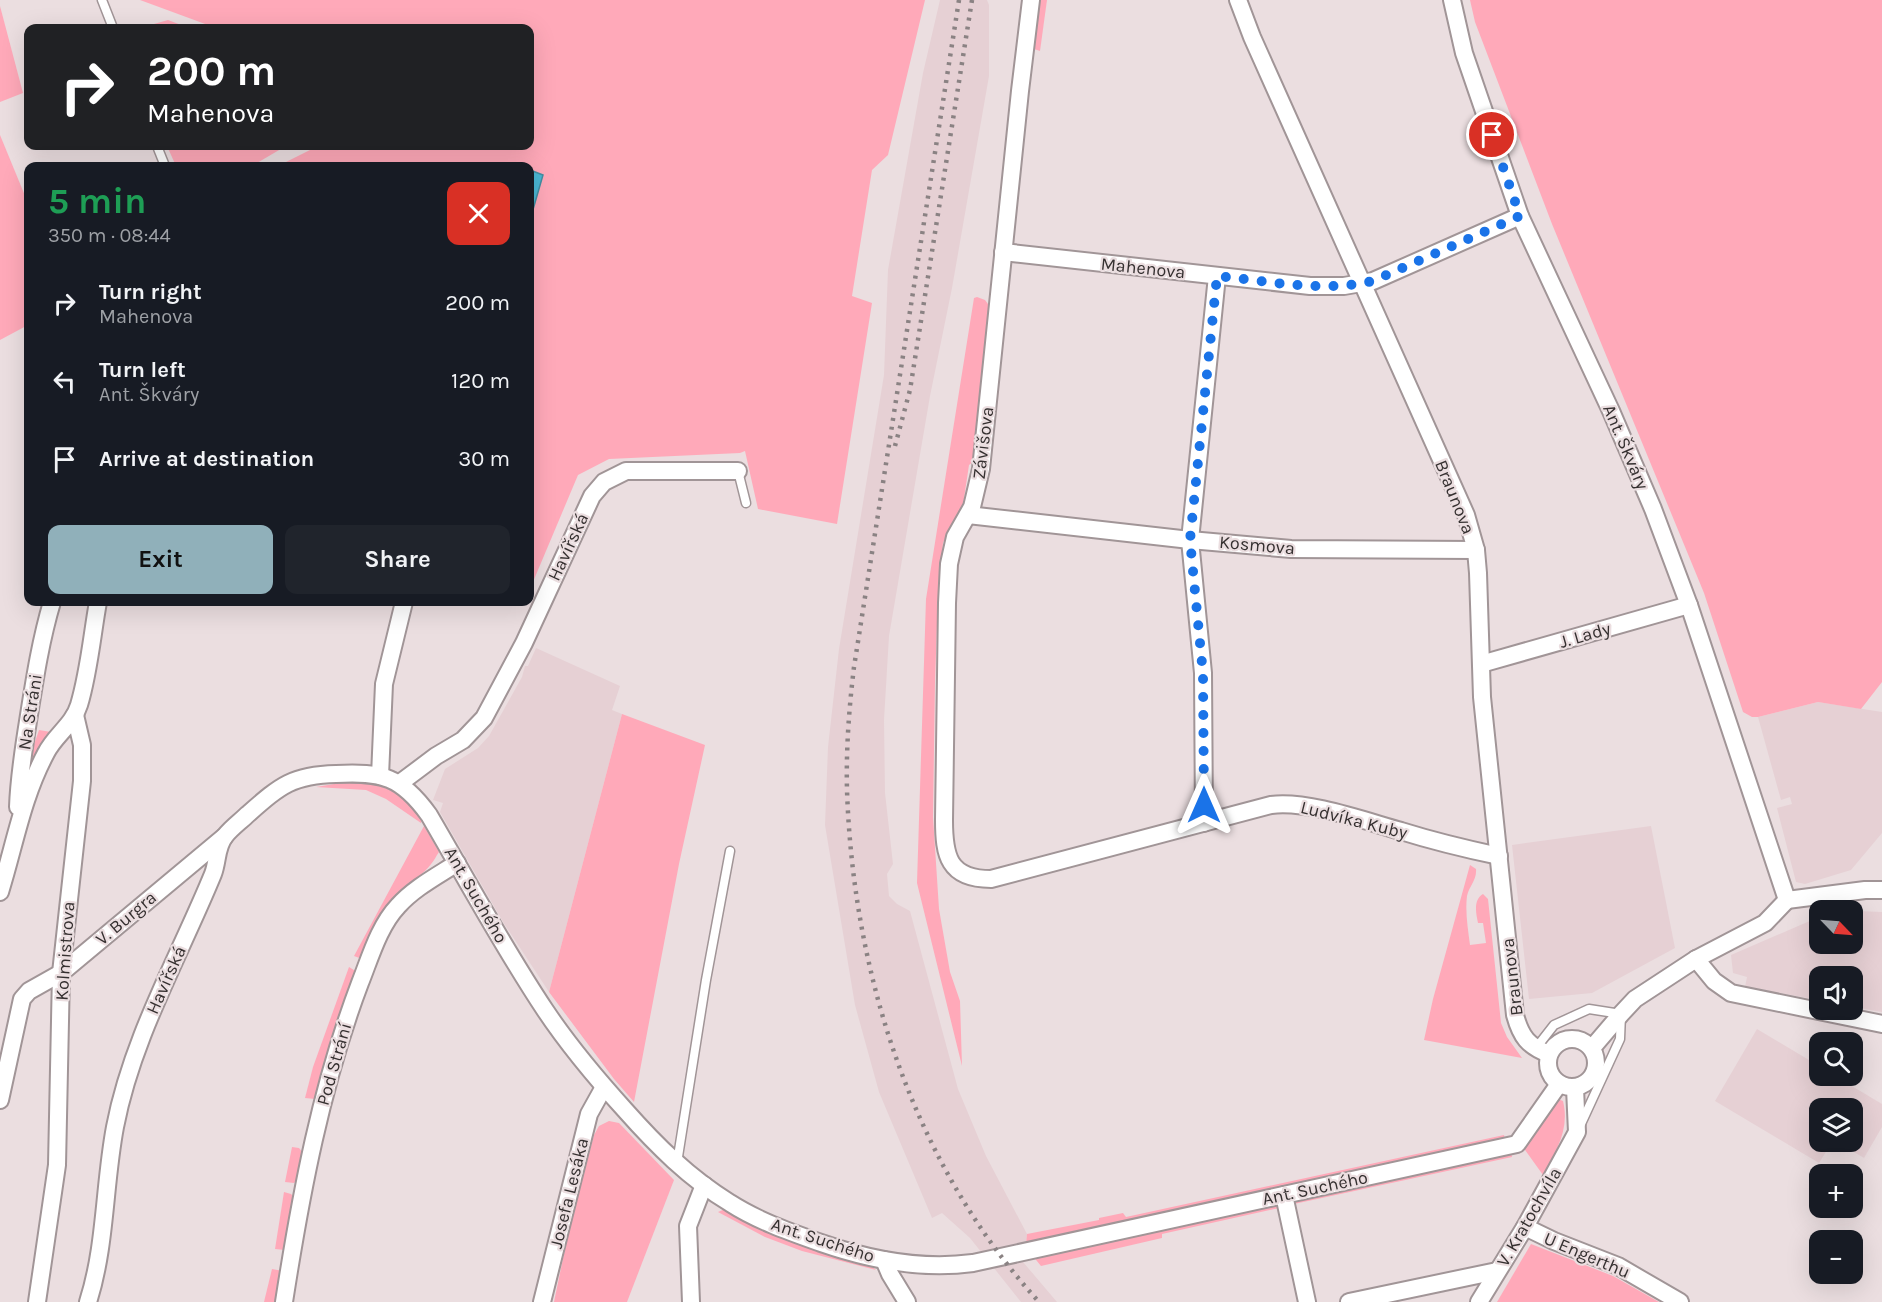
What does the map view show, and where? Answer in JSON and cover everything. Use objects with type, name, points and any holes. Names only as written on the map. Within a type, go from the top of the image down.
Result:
[{"type":"street","name":"Závišova","points":[[965,874],[951,862],[946,853],[944,820],[948,573],[953,544],[968,515],[981,469],[1031,0]]},
{"type":"street","name":"Braunova","points":[[1238,0],[1252,37],[1466,515],[1476,550],[1482,697],[1515,1015],[1522,1035],[1542,1051]]},
{"type":"street","name":"Ant. Škváry","points":[[1452,0],[1464,53],[1520,216],[1611,411],[1653,509],[1689,605],[1787,900]]},
{"type":"street","name":"Mahenova","points":[[1003,252],[1310,286],[1344,286],[1373,281],[1520,216]]},
{"type":"street","points":[[1204,823],[1203,674],[1190,540],[1217,276]]},
{"type":"street","name":"Havířská","points":[[88,1302],[100,1246],[115,1128],[126,1082],[146,1028],[214,873],[218,851],[225,836],[272,793],[301,777],[349,773],[380,776],[400,783],[436,756],[463,740],[484,718],[524,643],[592,496],[611,477],[626,471],[738,471]]},
{"type":"street","name":"Kosmova","points":[[968,515],[1291,549],[1476,550]]},
{"type":"street","name":"J. Lady","points":[[1481,664],[1689,605]]},
{"type":"street","name":"Na Stráni","points":[[17,823],[23,752],[41,643],[51,606]]},
{"type":"street","name":"Kolmistrova","points":[[37,1302],[57,1166],[61,973],[82,781],[82,745],[75,715],[81,698],[97,606]]},
{"type":"street","points":[[380,776],[384,684],[403,606]]},
{"type":"street","name":"Na Stráni","points":[[0,892],[17,823],[45,755],[70,725],[75,715]]},
{"type":"street","name":"Ant. Suchého","points":[[400,783],[415,796],[429,814],[545,1010],[604,1087],[676,1163],[732,1205],[775,1226],[833,1247],[884,1260],[935,1265],[973,1263],[1517,1144],[1567,1086],[1585,1084],[1592,1077],[1596,1068],[1596,1057],[1592,1048]]},
{"type":"street","name":"Ludvíka Kuby","points":[[965,874],[979,878],[996,878],[1271,806],[1294,805],[1335,813],[1438,842],[1499,856]]},
{"type":"street","name":"V. Burgra","points":[[0,1100],[22,999],[29,991],[61,973],[225,836]]},
{"type":"street","name":"Pod Strání","points":[[284,1302],[303,1186],[313,1141],[334,1062],[368,961],[381,932],[397,907],[414,892],[457,863]]},
{"type":"street","points":[[1577,1132],[1567,1086],[1553,1079],[1542,1051],[1564,1040],[1574,1038],[1584,1041],[1592,1048],[1635,999],[1696,959],[1765,923],[1787,900],[1882,890]]},
{"type":"street","points":[[1696,959],[1714,981],[1731,993],[1882,1024]]},
{"type":"street","name":"Josefa Lesáka","points":[[542,1302],[586,1124],[604,1087]]},
{"type":"street","name":"V. Kratochvíla","points":[[1479,1302],[1525,1227],[1577,1132]]},
{"type":"street","points":[[691,1302],[688,1226],[704,1185]]},
{"type":"street","points":[[1284,1195],[1306,1302]]},
{"type":"street","name":"U Engerthu","points":[[1525,1227],[1618,1266],[1680,1302]]},
{"type":"street","points":[[884,1260],[907,1302]]},
{"type":"street","points":[[1349,1302],[1497,1271]]},
{"type":"lane","points":[[102,0],[111,24]]},
{"type":"lane","points":[[738,471],[746,503]]},
{"type":"lane","points":[[676,1163],[730,851]]},
{"type":"lane","points":[[1542,1051],[1554,1025],[1589,1009],[1621,1014]]},
{"type":"lane","name":"V. Kratochvíla","points":[[1577,1132],[1620,1039],[1621,1014]]},
{"type":"shaded area","points":[[140,0],[925,0],[888,155],[872,170],[852,296],[872,303],[837,524],[758,509],[745,451],[609,459],[578,475],[534,580],[534,162],[286,162],[310,150],[534,150],[534,24],[205,24]]},
{"type":"shaded area","points":[[940,0],[987,0],[989,5],[989,76],[952,288],[930,396],[889,636],[884,720],[885,793],[893,864],[887,874],[889,896],[897,904],[910,911],[958,1089],[986,1156],[1027,1234],[1026,1244],[1012,1249],[1057,1302],[1021,1302],[970,1238],[942,1213],[932,1218],[879,1092],[855,1005],[825,825],[828,747],[839,649],[884,375],[888,270],[923,73]]},
{"type":"shaded area","points":[[1035,0],[1047,0],[1040,51],[1031,48]]},
{"type":"shaded area","points":[[1470,0],[1882,0],[1882,682],[1861,709],[1818,702],[1758,717],[1752,717],[1743,712],[1704,593],[1552,224],[1475,22]]},
{"type":"shaded area","points":[[0,6],[23,93],[0,102]]},
{"type":"shaded area","points":[[168,20],[178,24],[154,24]]},
{"type":"shaded area","points":[[0,135],[24,193],[24,327],[0,340]]},
{"type":"shaded area","points":[[169,150],[279,150],[259,162],[174,162]]},
{"type":"shaded area","points":[[974,298],[985,300],[991,308],[976,459],[969,465],[963,505],[943,543],[938,596],[935,682],[933,817],[939,909],[950,972],[960,1001],[962,1066],[917,883],[926,599]]},
{"type":"shaded area","points":[[536,648],[620,686],[612,710],[622,714],[549,992],[503,922],[440,812],[443,803],[433,800],[445,769],[478,748],[489,736]]},
{"type":"shaded area","points":[[1818,702],[1882,712],[1882,833],[1851,870],[1805,884],[1796,882],[1777,808],[1792,804],[1790,797],[1781,800],[1758,717]]},
{"type":"shaded area","points":[[622,714],[705,745],[679,864],[634,1102],[549,992]]},
{"type":"shaded area","points":[[39,730],[51,732],[26,784],[26,768]]},
{"type":"shaded area","points":[[358,780],[385,787],[400,797],[423,814],[421,823],[386,799],[366,790],[316,787]]},
{"type":"shaded area","points":[[424,826],[439,852],[428,868],[399,893],[389,905],[362,959],[354,956]]},
{"type":"shaded area","points":[[1651,826],[1675,948],[1592,993],[1529,999],[1512,845]]},
{"type":"shaded area","points":[[1470,865],[1476,869],[1466,902],[1470,945],[1486,943],[1483,923],[1478,923],[1476,911],[1476,903],[1483,894],[1488,899],[1501,1023],[1507,1037],[1522,1058],[1424,1040]]},
{"type":"shaded area","points":[[1863,911],[1882,912],[1882,1012],[1863,1009],[1863,966],[1809,966],[1809,998],[1745,987],[1747,977],[1733,973],[1731,955],[1809,921],[1809,954],[1863,954]]},
{"type":"shaded area","points":[[349,967],[357,972],[315,1099],[305,1098],[313,1067]]},
{"type":"shaded area","points":[[1757,1029],[1809,1060],[1809,1086],[1852,1086],[1882,1104],[1882,1127],[1864,1158],[1854,1152],[1863,1152],[1863,1098],[1809,1098],[1809,1152],[1826,1152],[1819,1163],[1715,1101]]},
{"type":"shaded area","points":[[1558,1099],[1563,1101],[1565,1121],[1557,1149],[1543,1175],[1523,1147],[1534,1135]]},
{"type":"shaded area","points":[[609,1121],[619,1123],[674,1180],[627,1302],[554,1302],[571,1220],[594,1135],[599,1126]]},
{"type":"shaded area","points":[[1504,1135],[1505,1139],[1026,1244],[1027,1234],[1123,1213],[1126,1217]]},
{"type":"shaded area","points":[[292,1147],[299,1148],[303,1153],[297,1180],[294,1183],[285,1182]]},
{"type":"shaded area","points":[[1511,1152],[1512,1157],[1294,1204],[1299,1199]]},
{"type":"shaded area","points":[[284,1192],[295,1198],[285,1250],[275,1249]]},
{"type":"shaded area","points":[[1272,1204],[1279,1208],[1162,1234],[1162,1238],[1041,1266],[1032,1255]]},
{"type":"shaded area","points":[[725,1209],[869,1264],[876,1270],[802,1251],[765,1237],[718,1212]]},
{"type":"shaded area","points":[[1531,1244],[1613,1276],[1659,1302],[1497,1302]]},
{"type":"shaded area","points":[[272,1269],[283,1271],[279,1302],[264,1302]]},
{"type":"water","points":[[534,172],[543,175],[534,206]]},
{"type":"railway","points":[[959,0],[854,667],[848,728],[847,790],[852,859],[862,928],[877,996],[898,1063],[924,1128],[957,1190],[995,1248],[1039,1302]]},
{"type":"railway","points":[[895,446],[910,390],[972,0]]},
{"type":"route","points":[[1204,805],[1203,674],[1190,540],[1217,276],[1310,286],[1362,284],[1520,216],[1492,135]]}]
